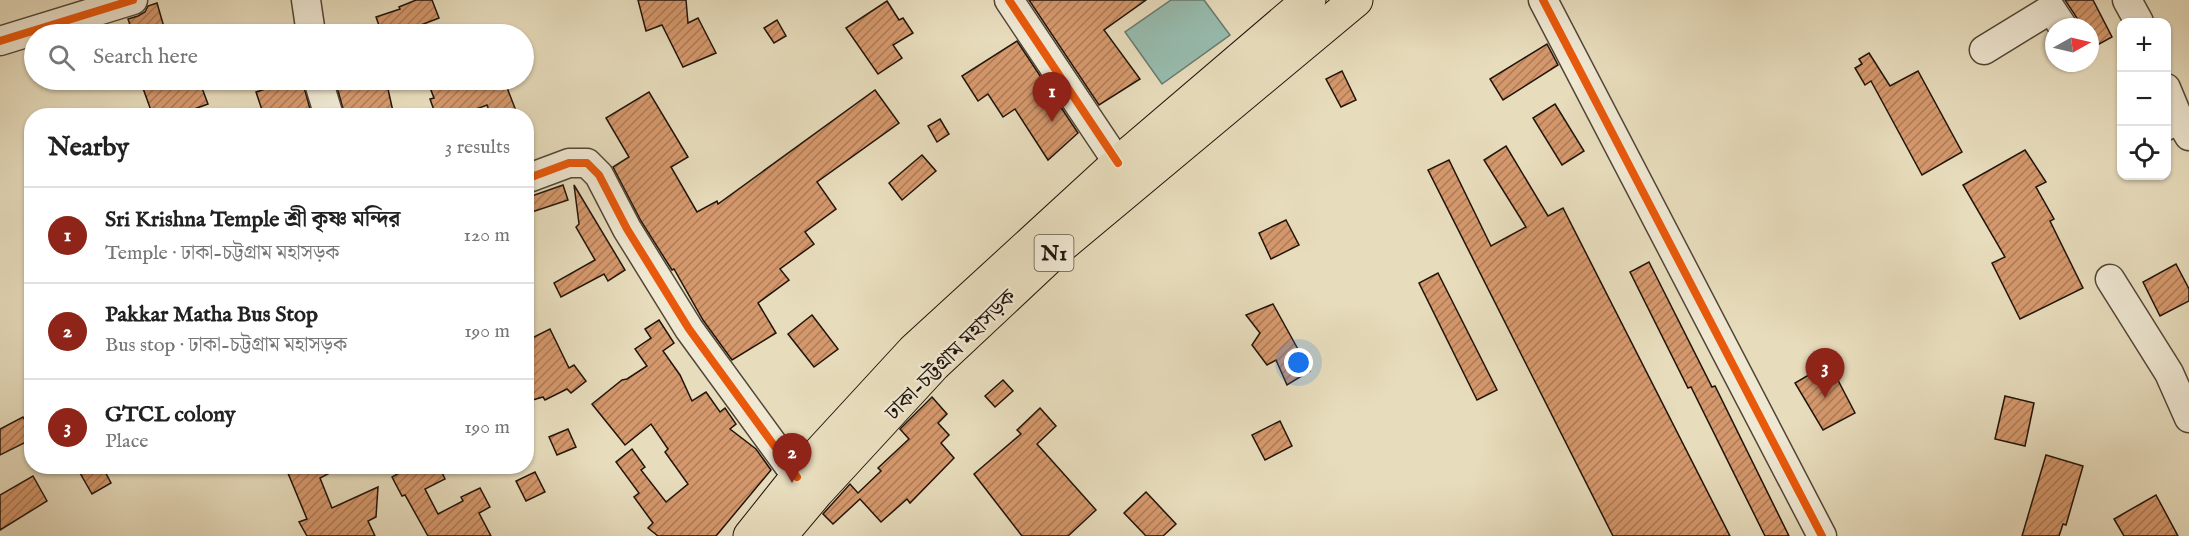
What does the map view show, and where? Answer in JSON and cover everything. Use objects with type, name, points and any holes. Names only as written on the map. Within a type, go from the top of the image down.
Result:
[{"type":"highway","name":"ঢাকা-চট্টগ্রাম মহাসড়ক","points":[[750,536],[797,477],[913,351],[1118,163],[1309,0]]},
{"type":"highway","name":"ঢাকা-চট্টগ্রাম মহাসড়ক","points":[[780,536],[817,492],[934,365],[1053,254],[1356,0]]},
{"type":"street","points":[[55,24],[133,0]]},
{"type":"street","points":[[306,0],[310,24]]},
{"type":"street","points":[[1009,0],[1118,163]]},
{"type":"street","points":[[1543,0],[1822,536]]},
{"type":"street","points":[[2127,0],[2137,18]]},
{"type":"street","points":[[1984,50],[2054,12]]},
{"type":"street","points":[[0,41],[24,34]]},
{"type":"street","points":[[321,90],[327,108]]},
{"type":"street","points":[[2171,104],[2178,126]]},
{"type":"street","points":[[534,176],[569,163],[587,163],[598,175],[627,229],[689,328],[797,477]]},
{"type":"street","points":[[2110,279],[2179,368],[2189,418]]},
{"type":"water","points":[[1171,0],[1204,0],[1230,35],[1162,84],[1125,32]]},
{"type":"building","points":[[416,0],[432,0],[439,18],[424,24],[378,24],[376,17],[400,9],[399,7]]},
{"type":"building","points":[[638,0],[686,0],[688,23],[698,18],[716,53],[683,67],[662,25],[646,31]]},
{"type":"building","points":[[1029,0],[1146,0],[1104,30],[1140,79],[1099,105]]},
{"type":"building","points":[[2065,0],[2093,0],[2112,37],[2099,44],[2099,18],[2077,18]]},
{"type":"building","points":[[887,1],[899,20],[903,18],[913,33],[893,45],[902,58],[878,74],[846,28]]},
{"type":"building","points":[[157,3],[163,24],[130,24],[128,19],[145,12],[148,6]]},
{"type":"building","points":[[777,20],[786,36],[774,43],[764,28]]},
{"type":"building","points":[[1017,41],[1078,133],[1048,160],[1015,109],[1003,117],[988,94],[978,101],[962,76]]},
{"type":"building","points":[[1547,44],[1558,65],[1503,100],[1490,79]]},
{"type":"building","points":[[1869,53],[1890,86],[1918,71],[1962,152],[1922,175],[1871,81],[1865,85],[1855,68],[1862,64],[1859,59]]},
{"type":"building","points":[[1342,71],[1356,100],[1341,107],[1326,79]]},
{"type":"building","points":[[144,90],[203,90],[208,104],[197,108],[150,108]]},
{"type":"building","points":[[305,90],[310,108],[261,108],[256,92]]},
{"type":"building","points":[[338,90],[388,90],[392,108],[343,108]]},
{"type":"building","points":[[431,90],[508,90],[515,108],[488,108],[487,105],[479,108],[433,108],[430,99],[434,98]]},
{"type":"building","points":[[875,90],[899,123],[817,182],[836,209],[805,232],[814,244],[780,269],[789,280],[758,303],[776,333],[732,360],[703,320],[674,269],[672,270],[641,221],[613,167],[629,157],[606,118],[649,92],[688,157],[671,167],[697,212],[717,201],[718,204]]},
{"type":"building","points":[[1555,104],[1584,151],[1562,165],[1533,118]]},
{"type":"building","points":[[940,119],[949,134],[937,142],[928,126]]},
{"type":"building","points":[[1506,146],[1548,216],[1563,208],[1730,536],[1613,536],[1428,170],[1449,160],[1491,246],[1526,227],[1484,160]]},
{"type":"building","points":[[2025,150],[2046,182],[2036,187],[2054,219],[2050,221],[2083,288],[2020,319],[1992,263],[2005,257],[1963,185]]},
{"type":"building","points":[[922,155],[936,171],[902,200],[889,183]]},
{"type":"building","points":[[563,185],[568,200],[534,211],[534,195]]},
{"type":"building","points":[[574,185],[625,270],[608,281],[604,274],[561,297],[554,283],[595,260],[576,227],[579,224]]},
{"type":"building","points":[[1286,220],[1299,245],[1271,259],[1259,233]]},
{"type":"building","points":[[1649,262],[1712,387],[1715,386],[1789,536],[1765,536],[1691,387],[1688,388],[1630,272]]},
{"type":"building","points":[[2176,264],[2189,289],[2189,301],[2160,316],[2143,282]]},
{"type":"building","points":[[1438,273],[1497,390],[1477,400],[1419,283]]},
{"type":"building","points":[[1273,304],[1310,371],[1287,385],[1276,360],[1267,365],[1252,345],[1260,333],[1246,315]]},
{"type":"building","points":[[812,315],[838,349],[814,367],[788,334]]},
{"type":"building","points":[[659,320],[674,343],[663,351],[680,375],[692,401],[706,392],[720,412],[725,408],[736,424],[730,429],[756,449],[771,470],[716,536],[658,536],[648,528],[653,523],[634,497],[639,493],[616,462],[632,449],[645,467],[641,470],[666,502],[688,484],[665,452],[668,449],[651,424],[625,445],[592,404],[622,380],[647,366],[635,349],[651,338],[645,329]]},
{"type":"building","points":[[550,329],[569,368],[574,365],[586,381],[571,393],[567,389],[545,400],[543,397],[534,400],[534,337]]},
{"type":"building","points":[[1829,363],[1855,413],[1823,430],[1795,383]]},
{"type":"building","points":[[1003,380],[1013,391],[995,407],[985,396]]},
{"type":"building","points":[[2005,396],[2034,403],[2025,446],[1995,439]]},
{"type":"building","points":[[932,397],[947,414],[938,423],[949,435],[941,443],[954,458],[910,503],[907,499],[881,522],[860,499],[833,524],[823,514],[850,484],[858,493],[881,471],[878,468],[909,439],[900,429]]},
{"type":"building","points":[[1040,408],[1056,426],[1037,444],[1096,510],[1068,536],[1022,536],[974,474],[1021,434],[1017,430]]},
{"type":"building","points":[[23,417],[24,443],[0,455],[0,429]]},
{"type":"building","points":[[1280,421],[1292,446],[1265,460],[1252,435]]},
{"type":"building","points":[[568,429],[576,447],[557,455],[549,437]]},
{"type":"building","points":[[2046,455],[2083,466],[2066,525],[2063,524],[2059,536],[2022,536]]},
{"type":"building","points":[[534,472],[545,492],[526,501],[516,481]]},
{"type":"building","points":[[81,474],[106,474],[111,483],[92,494]]},
{"type":"building","points":[[288,474],[328,474],[320,478],[332,508],[378,487],[376,517],[368,521],[375,536],[307,536],[299,522],[307,519]]},
{"type":"building","points":[[397,474],[443,474],[445,479],[425,489],[438,514],[463,501],[461,497],[480,488],[490,507],[479,513],[491,536],[428,536],[392,477]]},
{"type":"building","points":[[33,476],[47,501],[0,530],[0,495]]},
{"type":"building","points":[[1146,492],[1176,524],[1163,536],[1146,536],[1124,513]]},
{"type":"building","points":[[2156,495],[2178,536],[2124,536],[2114,519]]},
{"type":"cycle path","points":[[55,24],[133,0]]},
{"type":"cycle path","points":[[1009,0],[1118,163]]},
{"type":"cycle path","points":[[1543,0],[1822,536]]},
{"type":"cycle path","points":[[0,41],[24,34]]},
{"type":"cycle path","points":[[534,176],[569,163],[587,163],[599,175],[627,229],[689,329],[797,477]]},
{"type":"place","name":"Sri Krishna Temple শ্রী কৃষ্ণ মন্দির","points":[[1052,122]]},
{"type":"place","name":"GTCL colony","points":[[1825,398]]},
{"type":"place","name":"Pakkar Matha Bus Stop","points":[[792,483]]}]
